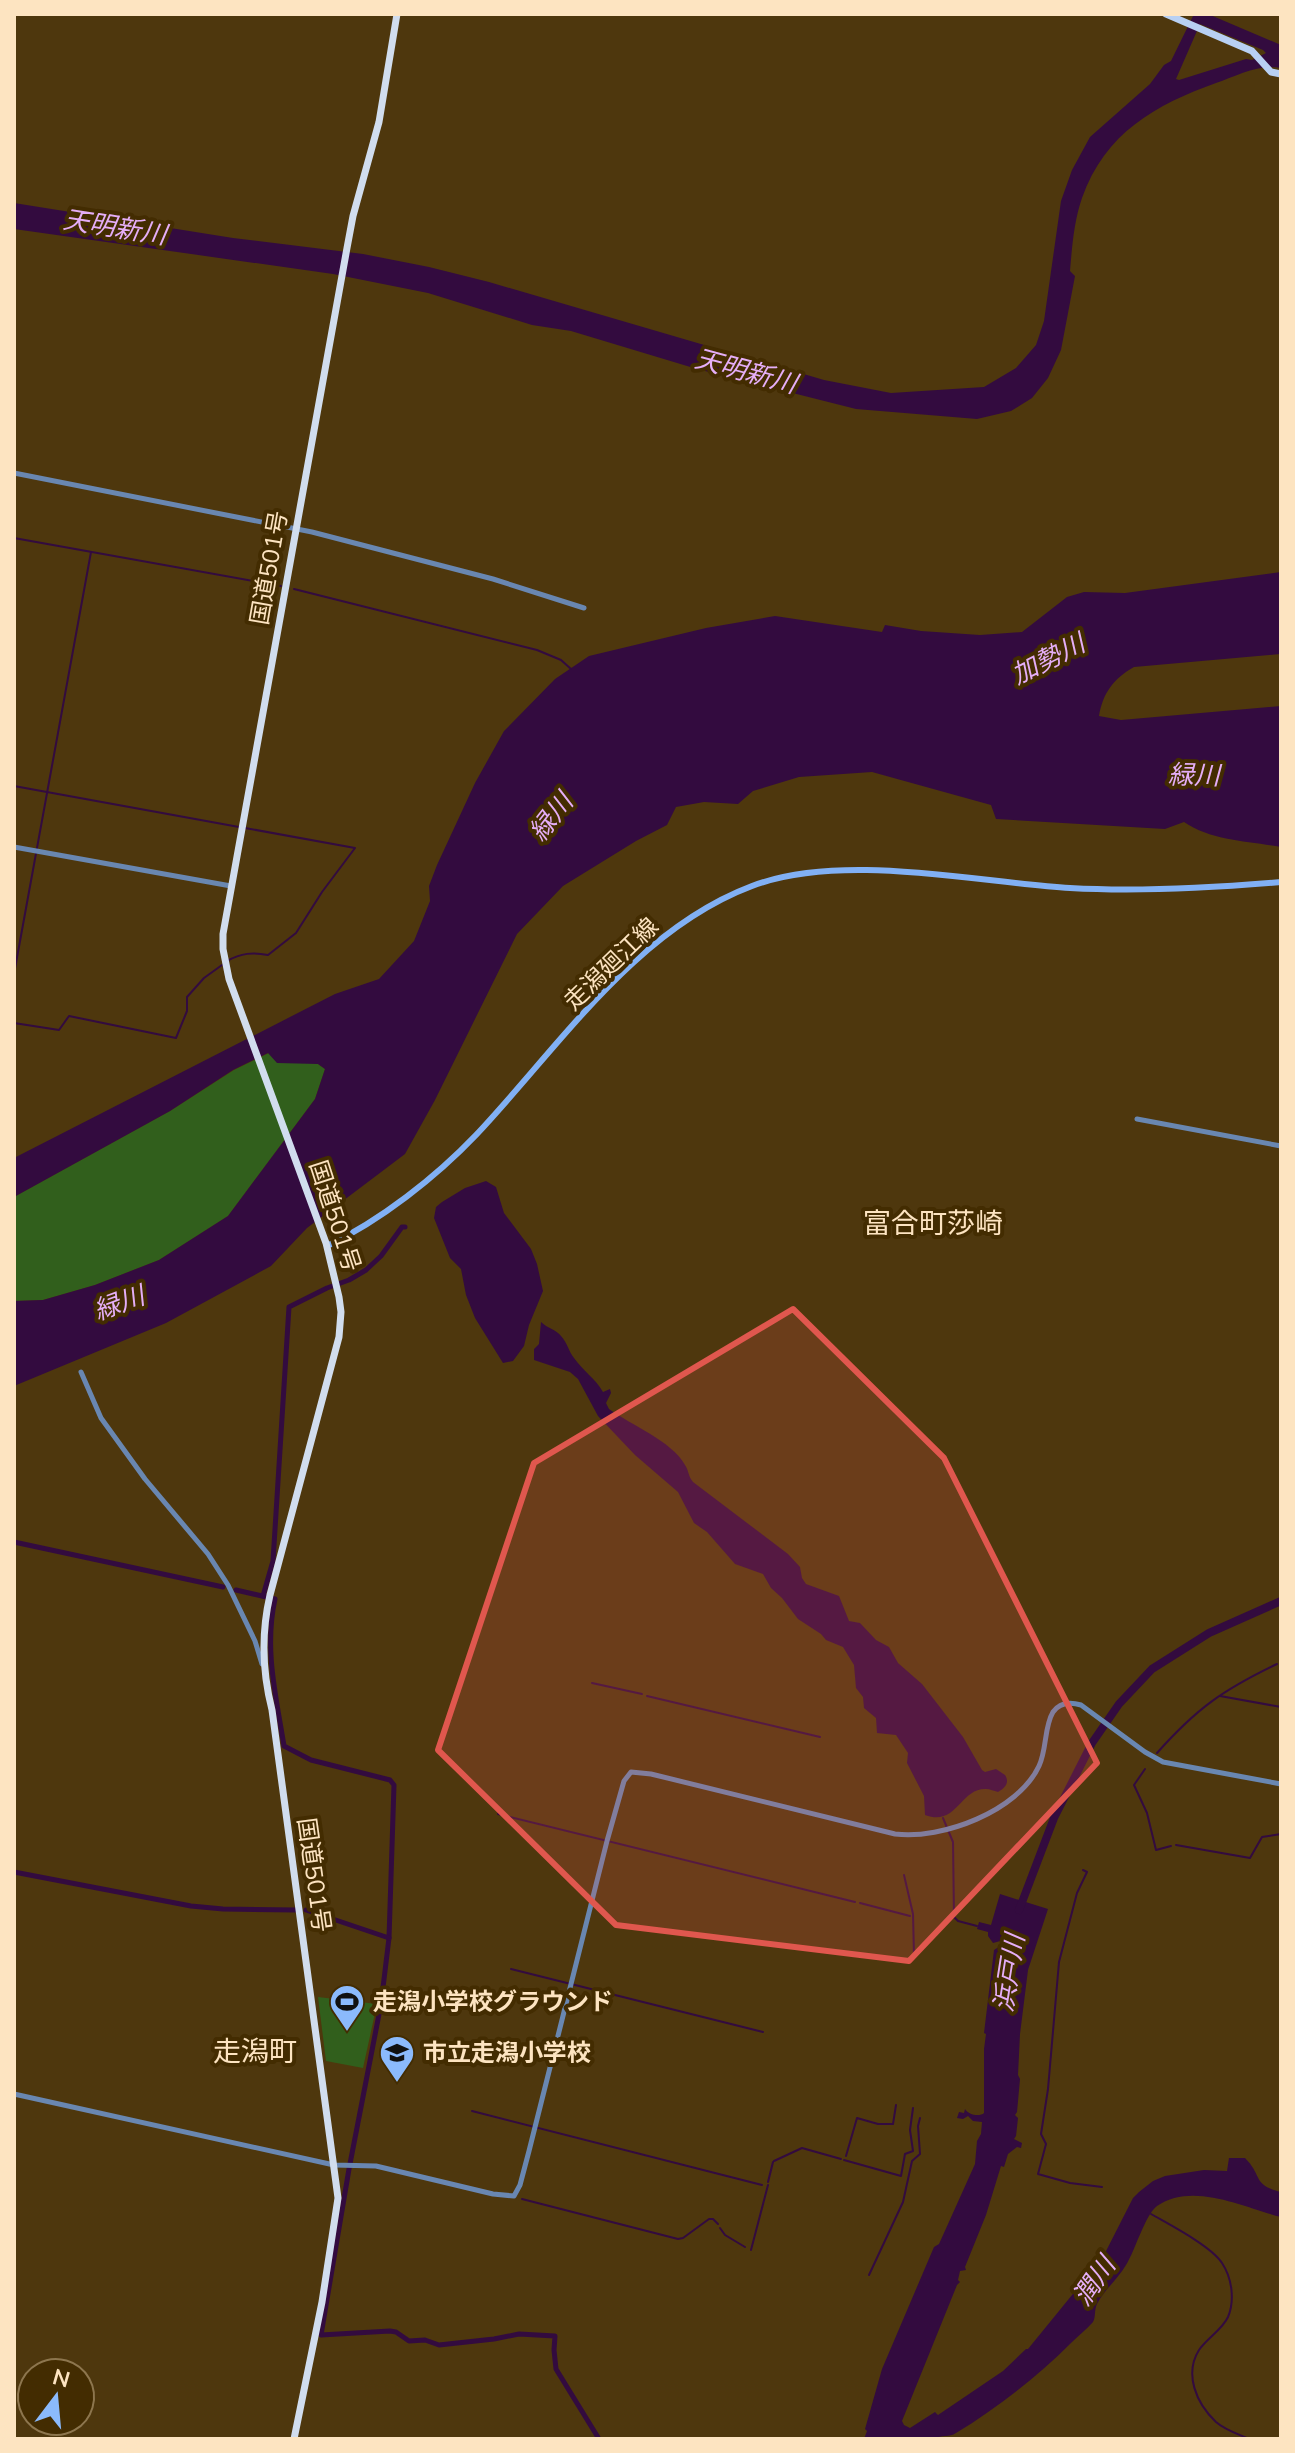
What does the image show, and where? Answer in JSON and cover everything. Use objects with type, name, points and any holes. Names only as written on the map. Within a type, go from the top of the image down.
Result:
[{"type":"highway","name":"国道501号","points":[[294,2439],[334,2235],[338,2198],[262,1643],[269,1597],[339,1337],[341,1312],[332,1261],[229,979],[223,949],[231,886],[347,248],[379,122],[397,14]]},
{"type":"main road","points":[[1166,14],[1252,51],[1271,72],[1281,74]]},
{"type":"main road","name":"走潟廻江線","points":[[326,1245],[345,1238],[441,1169],[645,951],[704,909],[751,886],[802,874],[857,870],[1105,890],[1281,882]]},
{"type":"street","points":[[14,473],[296,528],[493,579],[584,608]]},
{"type":"street","points":[[14,847],[231,886]]},
{"type":"street","points":[[1137,1119],[1281,1146]]},
{"type":"street","points":[[81,1372],[101,1418],[145,1479],[208,1554],[228,1585],[255,1641],[265,1673]]},
{"type":"street","points":[[14,2094],[334,2165],[376,2166],[493,2194],[514,2196],[523,2175],[624,1781],[631,1772],[638,1771],[895,1834],[921,1836],[957,1826],[1006,1803],[1024,1789],[1040,1762],[1057,1707],[1071,1703],[1088,1709],[1144,1751],[1171,1764],[1281,1784]]},
{"type":"highlighted area","points":[[793,1309],[944,1458],[1097,1763],[909,1961],[616,1925],[438,1750],[534,1463]]},
{"type":"green space","points":[[269,1053],[318,1064],[325,1069],[315,1099],[228,1216],[159,1260],[95,1285],[43,1300],[14,1301],[14,1197],[170,1111],[234,1070]]},
{"type":"green space","name":"走潟小学校グラウンド","points":[[318,1997],[377,2004],[363,2068],[326,2061]]},
{"type":"water","name":"天明新川","points":[[1194,14],[1208,14],[1281,45],[1281,68],[1265,67],[1248,71],[1173,101],[1135,124],[1104,156],[1092,175],[1079,207],[1070,271],[1075,276],[1061,350],[1048,378],[1032,398],[1011,411],[977,419],[856,409],[697,369],[571,331],[532,325],[428,293],[333,274],[14,229],[14,203],[233,238],[363,254],[489,282],[824,380],[891,393],[984,387],[1016,368],[1036,345],[1044,321],[1061,201],[1072,170],[1090,137],[1150,84],[1164,65],[1171,61]],"holes":[[[1200,24],[1266,53],[1252,60],[1246,59],[1176,79]]]},
{"type":"water","points":[[1281,572],[1281,659],[1280,654],[1134,667],[1110,687],[1099,716],[1121,720],[1281,706],[1281,847],[1218,837],[1184,822],[1165,829],[996,819],[991,805],[872,772],[799,777],[753,791],[738,804],[704,802],[676,807],[667,825],[563,886],[517,934],[405,1154],[307,1228],[271,1266],[166,1323],[14,1386],[14,1301],[43,1300],[95,1285],[159,1260],[228,1216],[315,1099],[325,1069],[318,1064],[277,1063],[268,1053],[233,1070],[170,1111],[14,1197],[14,1158],[335,994],[379,979],[414,941],[430,901],[429,886],[437,865],[475,783],[504,731],[555,679],[589,656],[706,628],[775,616],[882,632],[885,625],[980,635],[1022,632],[1067,597],[1084,592],[1125,593]]},
{"type":"water","points":[[486,1181],[496,1187],[504,1213],[531,1249],[543,1291],[524,1346],[513,1361],[503,1363],[475,1318],[461,1269],[450,1258],[434,1218],[436,1207],[442,1202],[465,1188]]},
{"type":"water","points":[[541,1322],[559,1334],[574,1358],[603,1392],[610,1389],[606,1403],[609,1409],[671,1448],[685,1465],[693,1482],[788,1554],[800,1567],[806,1584],[839,1596],[849,1621],[860,1623],[876,1640],[889,1647],[898,1663],[922,1684],[963,1737],[982,1770],[996,1769],[1005,1775],[1005,1787],[998,1792],[977,1790],[944,1816],[925,1815],[924,1796],[907,1763],[908,1753],[896,1735],[877,1733],[876,1718],[864,1708],[863,1697],[856,1688],[854,1665],[843,1647],[826,1640],[798,1619],[763,1574],[735,1564],[707,1532],[694,1523],[678,1492],[635,1455],[598,1416],[578,1379],[570,1372],[534,1360]]},
{"type":"water","name":"潤川","points":[[1000,1894],[1048,1909],[1028,1970],[1020,2034],[1020,2079],[1015,2115],[1018,2118],[1014,2139],[1022,2143],[1021,2148],[1017,2147],[1008,2154],[1004,2167],[1001,2166],[966,2270],[960,2271],[960,2282],[902,2421],[904,2425],[910,2428],[935,2412],[938,2415],[1003,2371],[1028,2349],[1103,2257],[1133,2198],[1153,2181],[1204,2170],[1227,2171],[1229,2158],[1245,2158],[1262,2183],[1281,2192],[1281,2217],[1203,2196],[1171,2199],[1157,2206],[1148,2217],[1126,2265],[1097,2304],[1093,2322],[1016,2391],[951,2435],[934,2439],[864,2439],[882,2369],[934,2247],[939,2244],[975,2164],[982,2122],[973,2121],[968,2116],[957,2118],[959,2112],[964,2113],[965,2109],[974,2115],[984,2113],[984,2033],[994,1950],[1005,1943],[1004,1940],[993,1943],[988,1932],[977,1929],[979,1922],[991,1925]]},
{"type":"waterway","points":[[14,538],[281,586]]},
{"type":"waterway","points":[[14,974],[91,552]]},
{"type":"waterway","points":[[294,589],[537,650],[561,660],[571,669]]},
{"type":"waterway","points":[[14,786],[239,827]]},
{"type":"waterway","points":[[227,961],[247,954],[268,955],[296,933],[355,848],[245,828]]},
{"type":"waterway","points":[[14,1023],[59,1030],[69,1016],[176,1038],[187,1011],[187,997],[204,978],[222,965]]},
{"type":"waterway","points":[[263,1596],[273,1561],[289,1307],[366,1270],[405,1227]]},
{"type":"waterway","points":[[14,1542],[223,1587]]},
{"type":"waterway","points":[[236,1590],[275,1599],[271,1654],[284,1746],[311,1760],[390,1780],[394,1785],[389,1938],[381,2004],[321,2335],[390,2331],[409,2341],[425,2340],[439,2345],[519,2334],[555,2336],[556,2369],[599,2439]]},
{"type":"waterway","name":"浜戸川","points":[[1019,1910],[1054,1818],[1092,1743],[1119,1704],[1152,1669],[1209,1633],[1281,1601]]},
{"type":"waterway","points":[[1157,1753],[1212,1701],[1277,1664]]},
{"type":"waterway","points":[[592,1683],[642,1694]]},
{"type":"waterway","points":[[647,1696],[820,1737]]},
{"type":"waterway","points":[[1220,1696],[1281,1707]]},
{"type":"waterway","points":[[1145,1769],[1134,1785],[1147,1813],[1156,1850],[1171,1846]]},
{"type":"waterway","points":[[498,1814],[855,1902]]},
{"type":"waterway","points":[[943,1818],[953,1842],[954,1917],[977,1926]]},
{"type":"waterway","points":[[1176,1845],[1250,1858],[1262,1837],[1281,1834]]},
{"type":"waterway","points":[[1083,1870],[1087,1872],[1077,1893],[1059,1962],[1041,2134],[1046,2144],[1038,2174],[1070,2183],[1102,2187]]},
{"type":"waterway","points":[[14,1872],[191,1906],[296,1910]]},
{"type":"waterway","points":[[904,1875],[913,1914],[914,1955]]},
{"type":"waterway","points":[[860,1903],[910,1916]]},
{"type":"waterway","points":[[306,1910],[389,1938]]},
{"type":"waterway","points":[[511,1969],[763,2032]]},
{"type":"waterway","points":[[846,2156],[857,2118],[878,2124],[893,2124],[896,2105]]},
{"type":"waterway","points":[[844,2160],[901,2176],[905,2154],[913,2151],[910,2130],[913,2108]]},
{"type":"waterway","points":[[472,2111],[762,2185]]},
{"type":"waterway","points":[[869,2275],[903,2202],[912,2161],[920,2154],[920,2118]]},
{"type":"waterway","points":[[774,2161],[802,2148],[841,2159]]},
{"type":"waterway","points":[[768,2182],[773,2162]]},
{"type":"waterway","points":[[751,2250],[768,2185]]},
{"type":"waterway","points":[[522,2199],[678,2239],[709,2219],[718,2224]]},
{"type":"waterway","points":[[1151,2214],[1217,2256],[1228,2275],[1231,2289],[1228,2317],[1199,2350],[1193,2369],[1194,2388],[1216,2422],[1249,2439]]},
{"type":"waterway","points":[[720,2228],[725,2235],[745,2247]]},
{"type":"place","name":"走潟小学校グラウンド","points":[[347,2033]]},
{"type":"place","name":"市立走潟小学校","points":[[397,2084]]},
{"type":"district","name":"富合町莎崎","points":[[933,1223]]},
{"type":"district","name":"走潟町","points":[[255,2051]]},
{"type":"water label","name":"加勢川","points":[[1048,659]]},
{"type":"water label","name":"緑川","points":[[1194,775]]},
{"type":"water label","name":"緑川","points":[[551,817]]},
{"type":"water label","name":"緑川","points":[[119,1303]]}]
